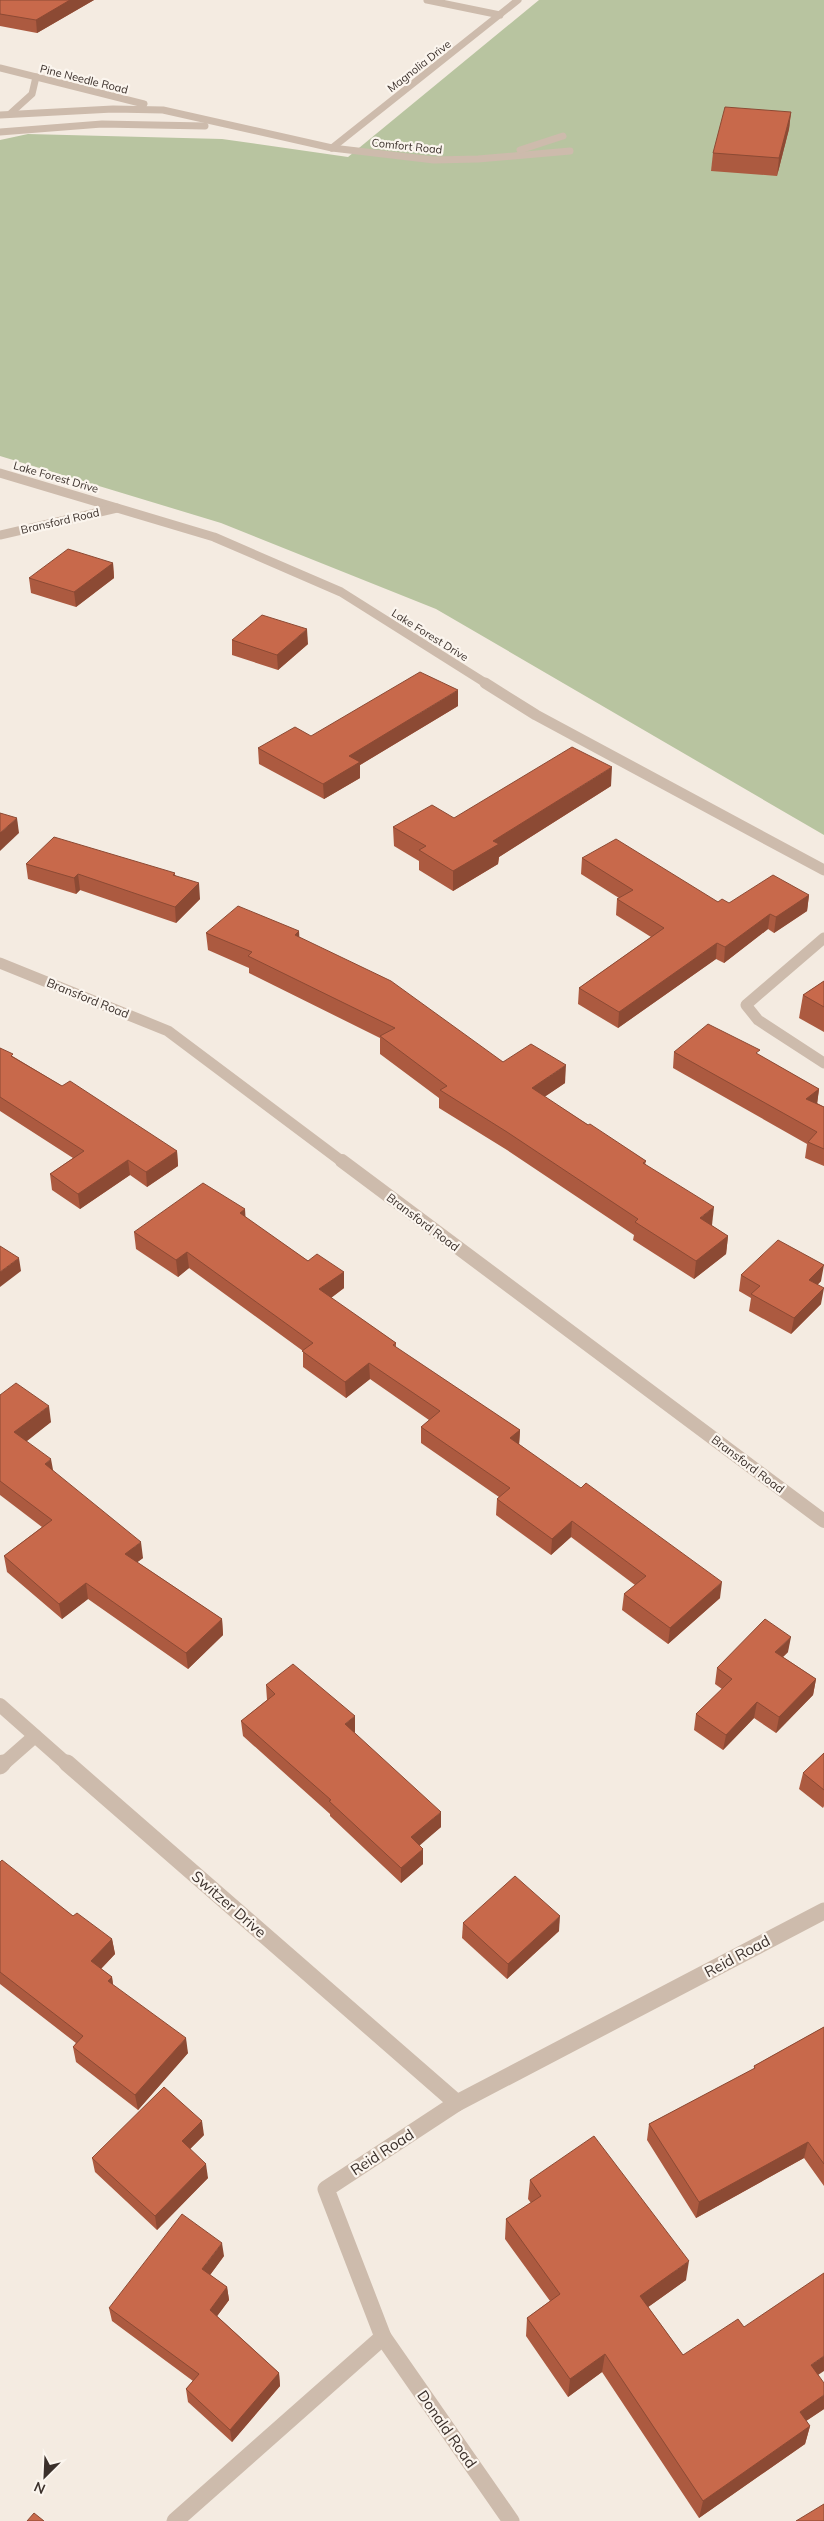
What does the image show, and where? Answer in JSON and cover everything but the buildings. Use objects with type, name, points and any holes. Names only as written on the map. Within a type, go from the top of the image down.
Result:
[{"type":"street","points":[[427,0],[500,15]]},
{"type":"street","name":"Magnolia Drive","points":[[332,148],[518,0]]},
{"type":"street","name":"Pine Needle Road","points":[[0,68],[163,110]]},
{"type":"street","points":[[12,114],[33,95],[36,77]]},
{"type":"street","name":"Comfort Road","points":[[0,115],[113,109],[163,110],[244,130],[332,148],[434,160],[478,160],[570,151]]},
{"type":"street","name":"Comfort Road","points":[[0,132],[43,127],[173,124],[244,130]]},
{"type":"street","points":[[478,160],[563,136]]},
{"type":"street","name":"Lake Forest Drive","points":[[0,473],[214,537],[341,592],[536,715],[824,870]]},
{"type":"street","name":"Bransford Road","points":[[0,535],[120,508]]},
{"type":"street","points":[[824,938],[746,1005],[758,1020],[824,1064]]},
{"type":"street","name":"Bransford Road","points":[[0,963],[168,1031],[824,1522]]},
{"type":"street","name":"Switzer Drive","points":[[0,1705],[457,2103]]},
{"type":"street","points":[[0,1766],[35,1736]]},
{"type":"street","name":"Reid Road","points":[[383,2337],[326,2189],[457,2103],[824,1910]]},
{"type":"street","points":[[175,2521],[383,2337]]},
{"type":"street","name":"Donald Road","points":[[383,2337],[512,2521]]},
{"type":"green space","points":[[539,0],[824,0],[824,835],[436,609],[221,523],[0,456],[0,140],[28,134],[222,139],[348,157]]}]
